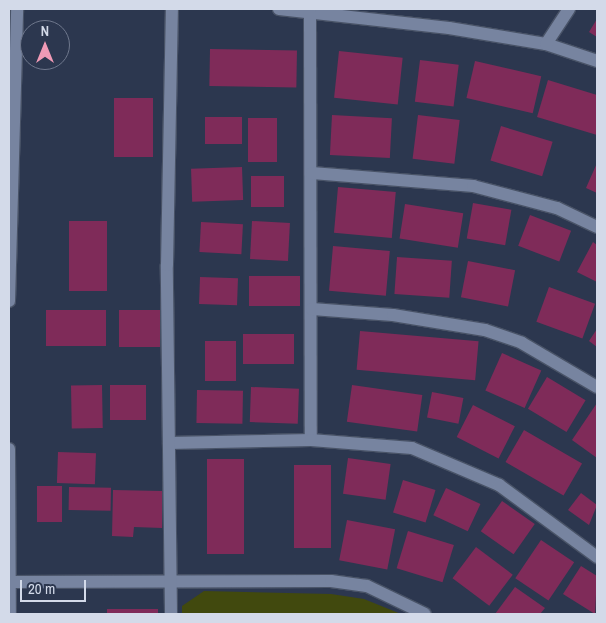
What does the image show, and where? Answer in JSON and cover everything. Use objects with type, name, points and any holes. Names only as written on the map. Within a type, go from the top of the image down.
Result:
[{"type":"street","points":[[9,301],[17,9]]},
{"type":"street","points":[[171,614],[167,266],[172,9]]},
{"type":"street","points":[[279,9],[449,28],[546,44],[597,61]]},
{"type":"street","points":[[546,44],[569,9]]},
{"type":"street","points":[[310,13],[312,173],[311,440]]},
{"type":"street","points":[[312,173],[472,186],[557,208],[597,226]]},
{"type":"street","points":[[312,309],[393,315],[485,330],[522,343],[597,387]]},
{"type":"street","points":[[169,443],[311,440],[412,448],[457,464],[499,485],[597,557]]},
{"type":"street","points":[[9,449],[10,614]]},
{"type":"street","points":[[9,582],[331,581],[367,586],[425,614]]},
{"type":"green space","points":[[204,591],[331,594],[364,599],[401,614],[182,614],[182,606]]},
{"type":"building","points":[[597,19],[597,37],[589,32]]},
{"type":"building","points":[[210,49],[297,51],[296,88],[209,86]]},
{"type":"building","points":[[339,51],[403,58],[398,104],[334,98]]},
{"type":"building","points":[[420,60],[459,65],[454,106],[415,102]]},
{"type":"building","points":[[475,61],[541,76],[533,113],[466,98]]},
{"type":"building","points":[[548,80],[597,95],[597,135],[537,117]]},
{"type":"building","points":[[114,98],[153,98],[153,157],[114,157]]},
{"type":"building","points":[[332,115],[392,118],[390,158],[330,155]]},
{"type":"building","points":[[418,115],[460,120],[454,164],[413,159]]},
{"type":"building","points":[[205,117],[242,117],[242,144],[205,144]]},
{"type":"building","points":[[248,118],[277,118],[277,162],[248,162]]},
{"type":"building","points":[[501,126],[553,142],[542,176],[490,160]]},
{"type":"building","points":[[597,163],[597,193],[586,188]]},
{"type":"building","points":[[242,167],[243,200],[192,202],[191,169]]},
{"type":"building","points":[[251,176],[284,176],[284,207],[251,207]]},
{"type":"building","points":[[338,187],[396,192],[392,238],[334,233]]},
{"type":"building","points":[[473,203],[511,210],[505,245],[467,238]]},
{"type":"building","points":[[405,204],[463,213],[458,248],[400,239]]},
{"type":"building","points":[[530,215],[571,231],[559,262],[518,246]]},
{"type":"building","points":[[69,221],[107,221],[107,291],[69,291]]},
{"type":"building","points":[[252,221],[290,223],[288,261],[250,259]]},
{"type":"building","points":[[201,222],[243,224],[241,254],[199,252]]},
{"type":"building","points":[[593,242],[597,245],[597,282],[577,272]]},
{"type":"building","points":[[333,246],[390,251],[386,296],[329,291]]},
{"type":"building","points":[[397,257],[452,261],[449,298],[394,294]]},
{"type":"building","points":[[468,261],[515,270],[508,306],[461,297]]},
{"type":"building","points":[[249,276],[300,276],[300,306],[249,306]]},
{"type":"building","points":[[200,277],[238,278],[237,305],[199,304]]},
{"type":"building","points":[[549,287],[595,304],[582,339],[536,322]]},
{"type":"building","points":[[46,310],[106,310],[106,346],[46,346]]},
{"type":"building","points":[[119,310],[160,310],[160,347],[119,347]]},
{"type":"building","points":[[597,329],[597,347],[589,341]]},
{"type":"building","points":[[360,331],[479,341],[475,380],[357,370]]},
{"type":"building","points":[[243,334],[294,334],[294,364],[243,364]]},
{"type":"building","points":[[205,341],[236,341],[236,381],[205,381]]},
{"type":"building","points":[[502,353],[541,370],[525,408],[485,390]]},
{"type":"building","points":[[547,377],[586,400],[567,432],[528,409]]},
{"type":"building","points":[[102,385],[103,428],[72,429],[71,386]]},
{"type":"building","points":[[110,385],[146,385],[146,420],[110,420]]},
{"type":"building","points":[[352,385],[422,395],[417,432],[347,422]]},
{"type":"building","points":[[251,387],[299,389],[298,424],[250,422]]},
{"type":"building","points":[[197,390],[243,391],[242,424],[196,423]]},
{"type":"building","points":[[432,392],[463,398],[458,424],[427,418]]},
{"type":"building","points":[[597,403],[597,458],[572,440]]},
{"type":"building","points":[[473,405],[515,426],[499,458],[457,437]]},
{"type":"building","points":[[524,430],[582,464],[564,496],[506,462]]},
{"type":"building","points":[[58,452],[96,453],[95,484],[57,483]]},
{"type":"building","points":[[348,458],[391,464],[386,500],[343,494]]},
{"type":"building","points":[[207,459],[244,459],[244,554],[207,554]]},
{"type":"building","points":[[294,465],[331,465],[331,548],[294,548]]},
{"type":"building","points":[[403,480],[436,490],[426,522],[393,513]]},
{"type":"building","points":[[37,486],[62,486],[62,522],[37,522]]},
{"type":"building","points":[[69,487],[111,488],[111,511],[69,510]]},
{"type":"building","points":[[446,488],[480,504],[468,531],[433,515]]},
{"type":"building","points":[[113,490],[162,491],[162,528],[134,527],[133,537],[112,536]]},
{"type":"building","points":[[581,493],[597,505],[589,525],[568,510]]},
{"type":"building","points":[[502,501],[535,524],[514,554],[481,531]]},
{"type":"building","points":[[347,520],[395,529],[387,570],[339,560]]},
{"type":"building","points":[[408,531],[454,545],[443,582],[397,568]]},
{"type":"building","points":[[541,540],[574,562],[548,601],[515,578]]},
{"type":"building","points":[[476,547],[513,575],[489,606],[453,578]]},
{"type":"building","points":[[581,566],[597,576],[595,614],[563,594]]},
{"type":"building","points":[[515,587],[545,608],[540,614],[495,614]]},
{"type":"building","points":[[107,609],[158,609],[158,614],[107,614]]}]
